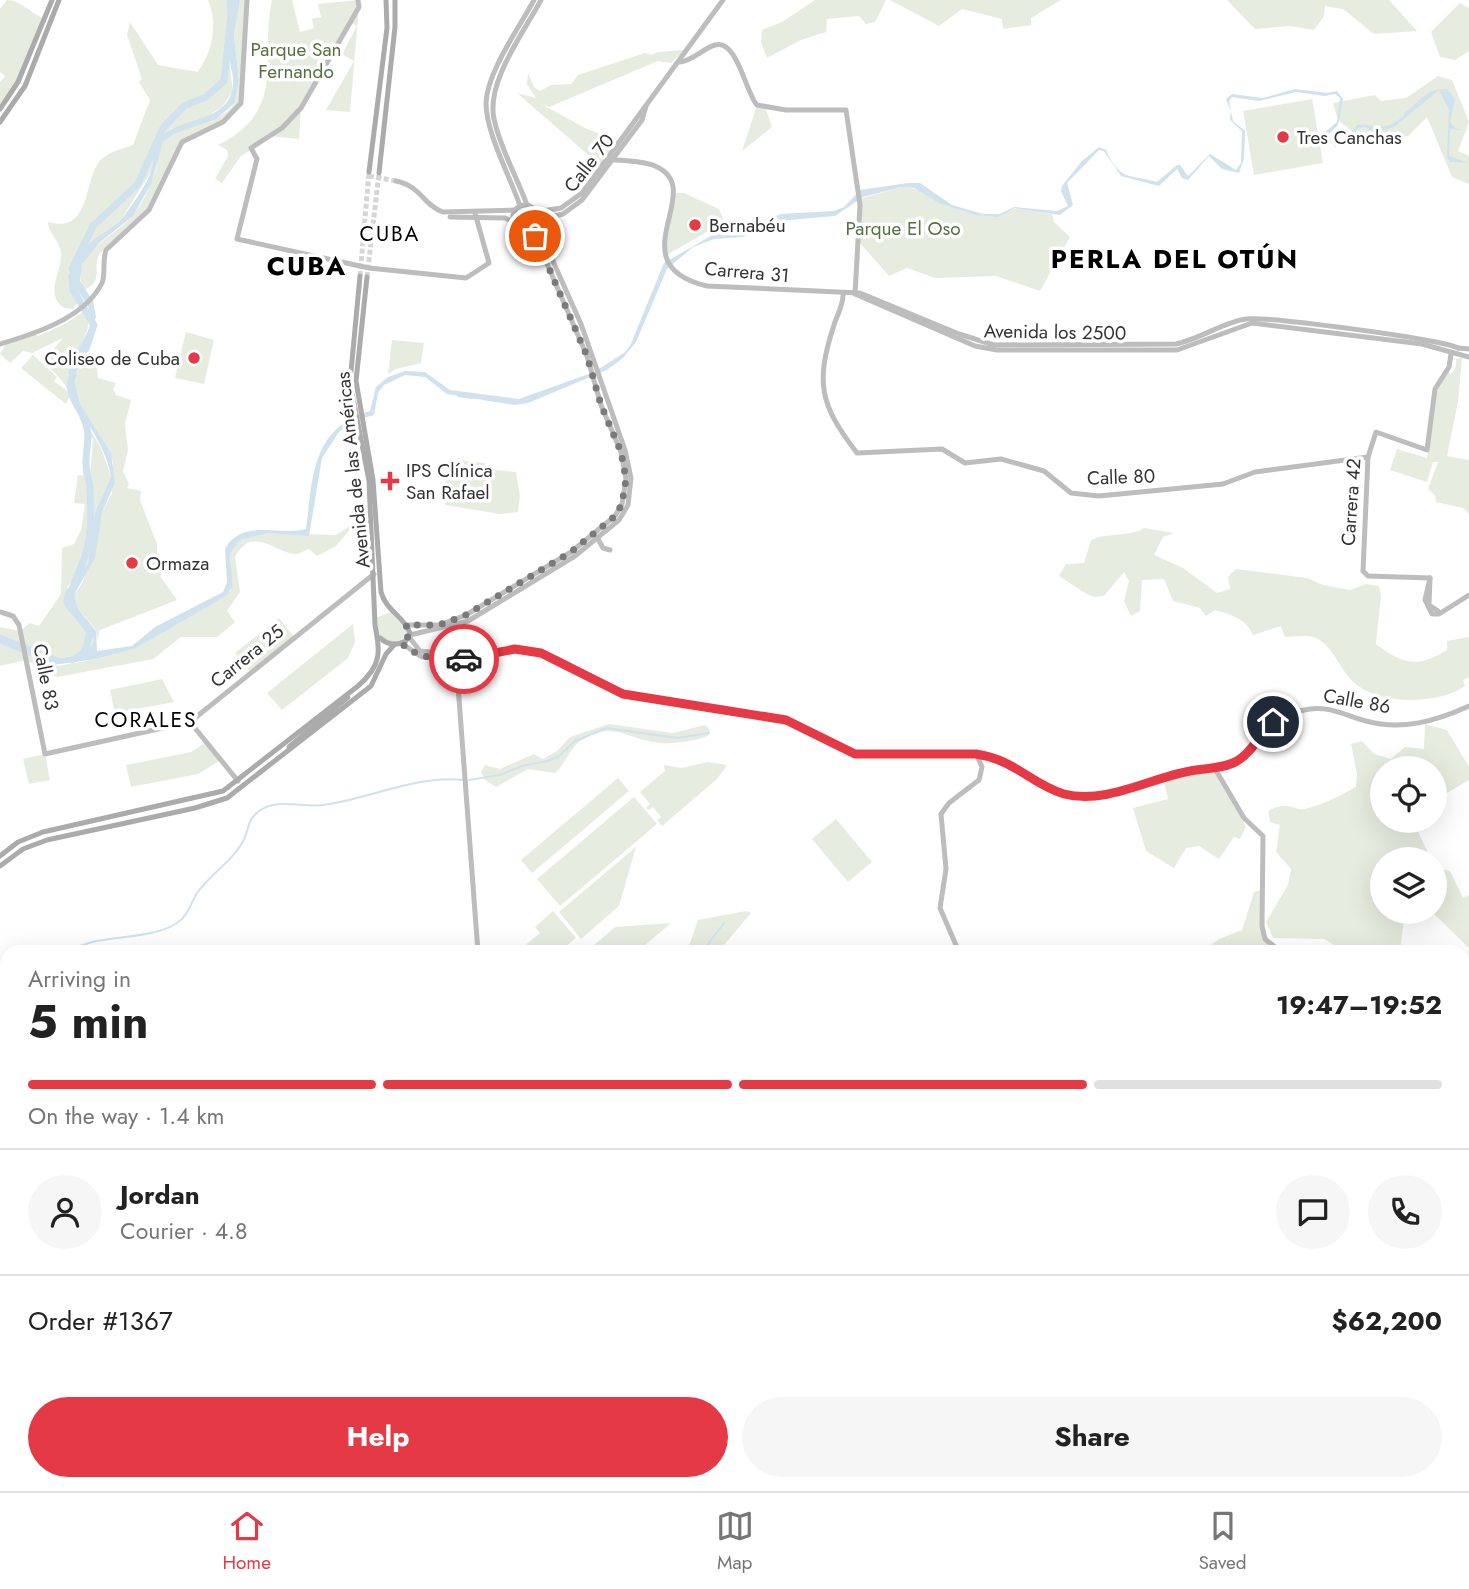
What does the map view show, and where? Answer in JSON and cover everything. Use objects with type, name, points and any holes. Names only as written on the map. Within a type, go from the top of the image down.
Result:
[{"type":"main road","points":[[0,109],[23,72],[52,0]]},
{"type":"main road","points":[[0,122],[25,86],[59,0]]},
{"type":"main road","points":[[0,344],[62,321],[91,296],[103,280],[104,256],[110,246],[137,225],[149,210],[182,142],[223,122],[241,103],[247,0]]},
{"type":"main road","points":[[369,172],[387,28],[386,0]]},
{"type":"main road","points":[[379,173],[396,27],[395,0]]},
{"type":"main road","points":[[520,207],[491,128],[486,104],[492,78],[534,0]]},
{"type":"main road","points":[[513,222],[520,207],[496,127],[492,104],[500,74],[541,0]]},
{"type":"main road","name":"Calle 70","points":[[537,222],[572,209],[642,120],[646,104],[680,62],[723,0]]},
{"type":"main road","points":[[359,3],[301,108],[282,128],[251,148],[257,159],[237,239],[327,260],[466,278],[489,263],[474,215]]},
{"type":"main road","points":[[680,62],[715,45],[723,45],[744,75],[757,105],[786,110],[846,110],[860,205],[862,251],[855,293]]},
{"type":"main road","name":"Carrera 31","points":[[610,160],[653,165],[670,179],[674,193],[663,244],[665,256],[673,269],[689,282],[707,286],[855,293]]},
{"type":"main road","name":"Calle 70","points":[[536,212],[552,212],[570,204],[599,174]]},
{"type":"main road","points":[[396,180],[413,186],[443,212],[505,218],[519,228],[528,230],[539,245],[592,364]]},
{"type":"main road","points":[[406,625],[439,625],[466,615],[571,552],[617,514],[625,495],[625,464],[597,382],[584,323],[543,237],[536,212],[520,207],[450,217]]},
{"type":"main road","points":[[543,237],[553,217]]},
{"type":"main road","points":[[528,230],[537,222]]},
{"type":"main road","name":"Avenida de las Américas","points":[[363,277],[350,372],[369,481],[374,622],[380,638]]},
{"type":"main road","name":"Calle 80","points":[[843,293],[824,359],[822,394],[848,443],[857,453],[942,449],[965,463],[1003,460],[1044,471],[1071,493],[1099,496],[1223,484],[1264,471],[1368,457]]},
{"type":"main road","name":"Avenida los 2500","points":[[855,293],[994,345],[1176,344],[1191,341],[1245,318],[1393,335],[1469,357]]},
{"type":"main road","name":"Avenida los 2500","points":[[1453,352],[1469,349]]},
{"type":"main road","name":"Carrera 42","points":[[1453,352],[1449,367],[1435,389],[1427,450],[1377,432],[1368,457],[1364,574],[1430,578],[1430,608],[1436,612],[1445,610],[1469,596]]},
{"type":"main road","points":[[0,866],[23,849],[47,840],[195,808],[227,798],[371,685],[386,654],[398,644],[410,636],[464,623],[559,566],[598,539],[623,515],[631,495],[631,478],[625,450],[597,382]]},
{"type":"main road","name":"Avenida de las Américas","points":[[361,426],[373,480],[381,592],[393,613]]},
{"type":"main road","points":[[598,539],[603,548],[610,550]]},
{"type":"main road","name":"Carrera 25","points":[[45,754],[190,722],[374,574]]},
{"type":"main road","name":"Calle 83","points":[[3,612],[16,620],[21,634],[45,754]]},
{"type":"main road","points":[[374,622],[382,613],[393,613],[406,625],[420,650],[456,659],[464,657]]},
{"type":"main road","points":[[464,623],[456,659],[477,945]]},
{"type":"main road","points":[[420,650],[417,642],[424,632]]},
{"type":"main road","points":[[0,856],[34,834],[209,796],[238,781],[353,690],[373,669],[380,638],[422,657],[464,657]]},
{"type":"main road","name":"Calle 86","points":[[464,657],[515,649],[541,653],[623,694],[786,720],[850,752],[976,754],[1010,763],[1053,790],[1070,795],[1126,790],[1156,779],[1239,760],[1273,722],[1301,710],[1317,708],[1350,714],[1365,721],[1422,724],[1469,706]]},
{"type":"main road","points":[[286,753],[290,746],[344,703],[353,690]]},
{"type":"main road","points":[[190,722],[238,781]]},
{"type":"main road","points":[[957,945],[940,908],[946,869],[940,824],[948,803],[979,780],[982,767],[976,754]]},
{"type":"main road","points":[[1214,767],[1244,818],[1263,836],[1261,890],[1265,939],[1272,945]]},
{"type":"green space","points":[[7,0],[17,2],[45,19],[23,72],[0,109],[0,82],[5,76],[0,72],[0,9]]},
{"type":"green space","points":[[208,0],[234,0],[227,43],[233,91],[222,107],[206,117],[171,129],[155,145],[152,170],[122,218],[76,259],[72,269],[81,298],[73,309],[64,308],[58,302],[54,289],[61,252],[48,222],[62,224],[72,221],[79,214],[99,162],[110,153],[133,145],[150,100],[139,82],[142,79],[127,35],[130,22],[158,65],[198,72],[212,37],[213,18]]},
{"type":"green space","points":[[240,0],[247,0],[241,103],[231,116],[182,142],[149,210],[100,253],[96,279],[84,290],[80,277],[87,256],[125,224],[137,210],[151,183],[164,141],[180,130],[219,116],[235,103],[239,80],[234,35]]},
{"type":"green space","name":"Parque San Fernando","points":[[272,0],[292,0],[300,32],[314,28],[312,19],[321,17],[318,4],[358,0],[359,7],[350,112],[326,110],[354,61],[342,54],[357,26],[350,22],[301,108],[299,139],[270,136],[240,157],[222,183],[215,179],[228,156],[227,150],[218,145],[240,131],[255,116],[263,99],[267,81]]},
{"type":"green space","points":[[815,0],[886,0],[875,22],[866,24],[859,16],[827,19],[826,32],[801,40],[767,58],[761,42],[762,30],[782,22]]},
{"type":"green space","points":[[890,0],[1061,0],[1031,18],[1031,25],[1003,29],[1002,19],[962,9],[939,26]]},
{"type":"green space","points":[[1227,0],[1389,0],[1417,31],[1374,34],[1343,9],[1325,6],[1324,16],[1314,30],[1289,26],[1255,29]]},
{"type":"green space","points":[[1460,3],[1469,8],[1469,51],[1455,60],[1440,57],[1431,32]]},
{"type":"green space","points":[[684,50],[671,63],[658,61],[549,107],[541,104],[587,129],[619,141],[601,166],[517,93],[536,98],[527,84],[528,73],[534,87],[540,91],[551,85],[571,84],[578,75],[645,53],[651,55]]},
{"type":"green space","points":[[1438,76],[1452,80],[1469,122],[1458,151],[1469,156],[1469,184],[1452,177],[1427,117],[1408,136],[1360,138],[1338,120],[1333,103],[1375,95],[1381,101],[1406,98]]},
{"type":"green space","name":"Tres Canchas","points":[[1312,99],[1323,163],[1254,175],[1243,111]]},
{"type":"green space","points":[[757,105],[765,107],[772,127],[742,151]]},
{"type":"green space","name":"Parque El Oso","points":[[902,187],[920,191],[958,209],[978,215],[994,216],[1019,208],[1052,214],[1054,222],[1070,237],[1040,291],[996,276],[935,278],[907,268],[889,276],[860,243],[859,199]]},
{"type":"green space","name":"Bernabéu","points":[[674,193],[684,193],[719,209],[724,222],[665,256]]},
{"type":"green space","points":[[89,308],[87,332],[69,366],[78,410],[101,448],[111,477],[95,512],[88,563],[68,586],[63,602],[94,641],[85,655],[60,658],[0,634],[0,627],[20,631],[30,623],[39,626],[61,594],[62,548],[74,544],[81,530],[89,479],[85,504],[74,503],[78,475],[90,476],[93,440],[81,420],[70,393],[46,365],[51,352],[63,338],[32,353],[23,351],[10,363],[0,354],[7,342],[34,331],[38,336],[65,324]]},
{"type":"green space","name":"Coliseo de Cuba","points":[[186,332],[214,340],[204,384],[175,378]]},
{"type":"green space","points":[[392,340],[424,343],[421,363],[396,369],[388,374]]},
{"type":"green space","points":[[86,349],[88,363],[97,367],[98,378],[116,383],[113,389],[116,395],[131,400],[125,424],[128,450],[123,471],[129,484],[127,488],[141,491],[140,500],[157,544],[157,557],[167,569],[160,576],[177,600],[100,630],[97,640],[96,630],[71,600],[83,582],[102,512],[112,493],[113,462],[81,406],[74,380]]},
{"type":"green space","points":[[33,355],[57,377],[54,381],[71,394],[66,404],[21,368]]},
{"type":"green space","points":[[1462,358],[1458,402],[1447,456],[1469,460],[1469,514],[1463,508],[1436,502],[1435,495],[1428,489],[1438,462],[1433,462],[1427,482],[1390,470],[1397,449],[1427,458],[1438,386],[1446,370],[1451,374],[1456,367],[1456,359]]},
{"type":"green space","points":[[451,459],[485,463],[486,469],[516,472],[520,496],[518,512],[500,514],[445,505],[444,489]]},
{"type":"green space","points":[[357,521],[336,546],[317,556],[309,549],[294,554],[263,542],[248,543],[235,557],[240,592],[227,611],[235,622],[217,637],[181,637],[153,659],[57,677],[26,660],[0,666],[0,644],[58,666],[134,649],[231,591],[230,554],[240,540],[269,533],[336,535]]},
{"type":"green space","points":[[1144,528],[1174,533],[1163,537],[1154,555],[1183,568],[1217,593],[1230,589],[1228,577],[1236,569],[1307,578],[1323,585],[1350,590],[1366,584],[1379,586],[1381,596],[1376,644],[1403,660],[1419,662],[1447,650],[1447,641],[1469,637],[1469,677],[1463,680],[1465,686],[1440,697],[1424,699],[1392,699],[1377,695],[1352,681],[1330,650],[1319,640],[1310,636],[1285,637],[1281,626],[1253,635],[1247,625],[1232,615],[1215,610],[1206,616],[1200,608],[1173,601],[1164,579],[1142,580],[1140,611],[1131,616],[1124,601],[1129,581],[1124,572],[1104,596],[1094,597],[1059,576],[1066,564],[1084,563],[1091,540]]},
{"type":"green space","points":[[390,612],[406,625],[408,639],[395,644],[378,635],[376,618]]},
{"type":"green space","points":[[279,618],[295,638],[251,673],[235,653]]},
{"type":"green space","points":[[353,624],[355,642],[348,658],[282,710],[267,693]]},
{"type":"green space","points":[[162,679],[174,702],[115,713],[110,690]]},
{"type":"green space","points":[[609,724],[673,733],[705,725],[710,730],[708,736],[703,738],[666,743],[613,731],[594,734],[578,743],[555,773],[528,769],[496,787],[485,780],[481,772],[485,765],[500,769],[534,754],[543,759],[557,751],[570,737]]},
{"type":"green space","points":[[1425,724],[1447,730],[1469,767],[1469,780],[1447,793],[1447,756],[1394,756],[1405,747],[1424,749]]},
{"type":"green space","points":[[1362,741],[1374,754],[1381,756],[1370,756],[1370,833],[1419,833],[1425,847],[1370,847],[1370,924],[1403,924],[1401,945],[1334,945],[1324,939],[1273,938],[1266,922],[1288,885],[1291,869],[1276,852],[1280,825],[1270,822],[1268,811],[1281,806],[1305,809],[1332,800],[1356,787],[1357,774],[1351,744]]},
{"type":"green space","points":[[206,742],[221,760],[198,774],[131,787],[126,765],[191,752]]},
{"type":"green space","points":[[45,754],[50,780],[29,784],[23,759]]},
{"type":"green space","points":[[707,762],[727,765],[717,779],[662,826],[657,820],[661,817],[653,807],[649,810],[646,808],[650,804],[640,792],[665,771],[664,765],[682,768]]},
{"type":"green space","points":[[1214,769],[1246,826],[1240,839],[1234,837],[1219,859],[1199,846],[1186,848],[1174,868],[1146,851],[1133,808],[1168,799],[1163,779]]},
{"type":"green space","points":[[618,778],[629,791],[532,873],[521,860]]},
{"type":"green space","points":[[634,797],[657,824],[560,906],[537,879]]},
{"type":"green space","points":[[836,819],[872,862],[848,882],[812,839]]},
{"type":"green space","points":[[636,847],[619,906],[581,939],[559,912]]},
{"type":"green space","points":[[1447,870],[1450,871],[1463,898],[1469,895],[1469,945],[1444,924],[1447,924]]},
{"type":"green space","points":[[1261,890],[1264,936],[1274,945],[1211,945],[1242,930],[1254,892]]},
{"type":"green space","points":[[553,911],[576,938],[568,945],[525,945],[540,933],[535,927]]},
{"type":"green space","points":[[746,911],[751,913],[724,945],[689,945],[698,920]]},
{"type":"green space","points":[[671,923],[645,945],[594,945],[615,927]]},
{"type":"water","points":[[234,0],[240,0],[234,35],[239,80],[235,103],[216,119],[173,134],[163,142],[151,184],[133,216],[99,243],[82,264],[80,281],[93,301],[96,317],[74,380],[81,406],[111,453],[115,483],[102,512],[95,558],[71,600],[96,631],[97,651],[132,646],[155,627],[223,592],[227,582],[225,549],[241,534],[262,530],[306,529],[314,474],[318,457],[326,442],[336,429],[370,411],[376,387],[388,377],[405,371],[425,372],[450,390],[519,399],[594,372],[624,353],[630,346],[664,263],[716,233],[735,233],[781,214],[834,211],[844,207],[860,190],[908,183],[920,183],[952,205],[983,214],[1000,214],[1014,207],[1057,211],[1068,206],[1061,191],[1062,186],[1082,161],[1099,147],[1106,150],[1121,172],[1157,182],[1177,165],[1180,165],[1188,176],[1210,154],[1236,170],[1241,163],[1242,131],[1230,120],[1231,111],[1233,121],[1245,131],[1244,159],[1239,173],[1222,169],[1209,156],[1188,180],[1182,178],[1177,169],[1159,186],[1121,176],[1104,151],[1099,150],[1067,183],[1073,205],[1060,215],[1015,208],[998,217],[975,215],[939,203],[914,188],[902,187],[863,197],[835,216],[778,221],[743,237],[714,239],[693,247],[667,269],[636,342],[623,358],[607,370],[528,403],[514,405],[447,394],[425,377],[405,375],[384,385],[378,393],[374,415],[352,421],[339,432],[322,458],[309,536],[269,533],[240,540],[230,554],[232,587],[226,596],[134,649],[96,659],[53,665],[0,644],[0,634],[60,658],[85,655],[94,641],[63,602],[65,592],[88,563],[95,512],[111,477],[103,451],[77,402],[69,375],[71,361],[87,333],[91,317],[73,282],[72,269],[80,252],[123,217],[135,201],[151,172],[154,149],[161,137],[178,126],[215,112],[229,99],[233,85],[227,37]]},
{"type":"water","points":[[1295,89],[1327,93],[1337,91],[1343,99],[1338,125],[1329,134],[1338,143],[1345,140],[1357,125],[1379,127],[1394,123],[1424,96],[1438,89],[1447,89],[1455,99],[1450,122],[1455,128],[1464,130],[1450,129],[1449,156],[1469,163],[1450,162],[1447,158],[1449,110],[1439,90],[1394,127],[1375,133],[1366,127],[1358,128],[1346,143],[1335,147],[1325,132],[1337,122],[1340,98],[1335,94],[1325,96],[1296,92],[1259,101],[1232,97],[1229,101],[1231,111],[1226,99],[1232,94],[1263,98]]},
{"type":"waterway","points":[[86,349],[94,325],[73,290],[72,276],[75,273],[72,269],[93,226],[138,184],[163,128],[184,106],[206,97],[224,81],[231,15],[230,0]]},
{"type":"waterway","points":[[1405,114],[1417,104]]},
{"type":"waterway","points":[[72,660],[84,652],[90,631],[71,599],[89,542],[91,512],[86,465],[88,433],[72,395],[73,375]]},
{"type":"waterway","points":[[526,398],[537,394]]},
{"type":"waterway","points":[[458,396],[472,398]]},
{"type":"waterway","points":[[485,399],[496,401]]},
{"type":"waterway","points":[[469,780],[500,775],[522,766],[548,761],[559,756],[575,741],[606,728],[677,738],[709,733]]},
{"type":"waterway","points":[[84,945],[151,933],[181,920],[197,893],[241,845],[253,817],[268,806],[323,805],[410,784],[445,779],[463,780]]},
{"type":"waterway","points":[[707,945],[724,923]]},
{"type":"tunnel","points":[[360,276],[369,172]]},
{"type":"tunnel","points":[[367,277],[379,173]]},
{"type":"tunnel","points":[[369,176],[396,181]]},
{"type":"way so far","points":[[464,659],[426,658],[413,653],[401,643],[410,635],[406,625],[439,625],[466,615],[571,552],[595,534],[617,514],[625,495],[625,464],[621,452],[601,405],[587,356],[535,236]]},
{"type":"place","name":"Tres Canchas","points":[[1283,137]]},
{"type":"place","name":"Bernabéu","points":[[695,225]]},
{"type":"place","name":"Coliseo de Cuba","points":[[194,358]]},
{"type":"place","name":"IPS Clínica San Rafael","points":[[390,481]]},
{"type":"place","name":"Ormaza","points":[[132,563]]},
{"type":"district","name":"CUBA","points":[[390,234]]},
{"type":"district","name":"PERLA DEL OTÚN","points":[[1175,259]]},
{"type":"district","name":"CUBA","points":[[307,266]]},
{"type":"district","name":"CORALES","points":[[146,720]]},
{"type":"route","points":[[464,659],[515,649],[541,653],[558,659],[623,694],[786,720],[805,727],[855,754],[976,754],[997,757],[1053,790],[1070,795],[1126,790],[1156,779],[1228,765],[1243,757],[1273,722]]}]
